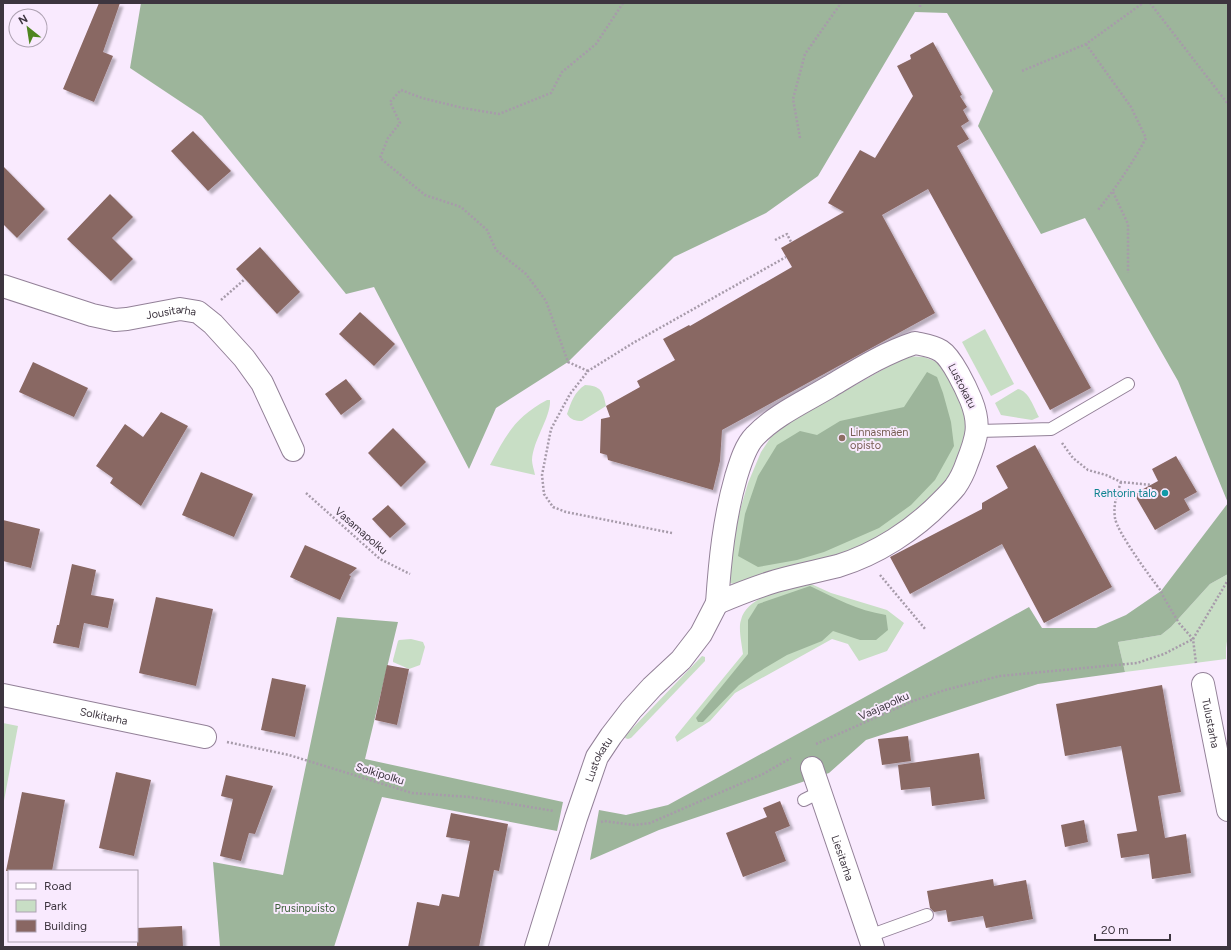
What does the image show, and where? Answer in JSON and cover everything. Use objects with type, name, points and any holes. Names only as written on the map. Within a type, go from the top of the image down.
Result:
[{"type":"street","name":"Jousitarha","points":[[3,286],[92,315],[115,320],[180,309],[198,312],[213,324],[244,358],[262,384],[293,450]]},
{"type":"street","name":"Lustokatu","points":[[536,947],[576,818],[597,758],[611,736],[631,710],[652,687],[681,660],[701,634],[717,603],[720,562],[728,508],[742,458],[754,436],[775,420],[872,362],[901,348],[915,343],[929,345],[942,351],[954,366],[968,393],[976,413],[978,431],[970,457],[954,489],[932,512],[914,527],[865,556],[839,565],[775,581],[717,603]]},
{"type":"street","name":"Tulustarha","points":[[1203,684],[1228,810]]},
{"type":"street","name":"Solkitarha","points":[[3,695],[206,737]]},
{"type":"street","name":"Liesitarha","points":[[804,761],[812,796],[871,941]]},
{"type":"lane","points":[[978,431],[1032,428],[1051,429],[1128,384]]},
{"type":"lane","points":[[871,941],[928,915]]},
{"type":"path","points":[[588,371],[568,362],[546,301],[526,274],[496,250],[487,230],[461,207],[425,195],[380,158],[388,138],[400,123],[390,102],[401,90],[422,98],[464,108],[499,114],[552,94],[562,72],[596,44],[623,3]]},
{"type":"path","points":[[800,138],[793,99],[805,54],[842,3]]},
{"type":"path","points":[[1022,71],[1086,44],[1143,3]]},
{"type":"path","points":[[1150,3],[1228,104]]},
{"type":"path","points":[[1086,44],[1131,107],[1146,138],[1113,192],[1097,211]]},
{"type":"path","points":[[1113,192],[1128,224],[1128,273]]},
{"type":"path","points":[[775,240],[787,234],[791,242]]},
{"type":"path","points":[[672,533],[566,512],[553,507],[544,494],[542,475],[551,429],[570,394],[588,371],[633,343],[786,257]]},
{"type":"path","points":[[203,316],[245,279]]},
{"type":"path","points":[[1051,429],[1073,458],[1088,470],[1106,475],[1121,482],[1152,485]]},
{"type":"path","points":[[1121,482],[1116,500],[1115,519],[1127,542],[1161,591],[1179,623],[1193,639],[1228,580]]},
{"type":"path","name":"Vasamapolku","points":[[306,493],[380,559],[410,574]]},
{"type":"path","points":[[865,556],[926,630]]},
{"type":"path","name":"Vaajapolku","points":[[811,747],[913,701],[945,690],[1000,676],[1137,664],[1164,654],[1193,639]]},
{"type":"path","name":"Solkipolku","points":[[206,737],[289,755],[412,793],[470,797],[554,811]]},
{"type":"path","points":[[599,822],[604,821],[634,825],[650,823],[763,774],[804,761]]},
{"type":"green space","points":[[141,3],[1228,3],[1228,503],[1178,381],[1085,218],[1041,234],[978,126],[993,91],[947,13],[915,12],[818,176],[766,213],[674,257],[568,362],[496,408],[469,469],[374,287],[346,294],[202,116],[130,68]]},
{"type":"green space","points":[[985,329],[1014,384],[991,396],[962,342]]},
{"type":"green space","points":[[907,356],[924,357],[937,362],[945,370],[964,411],[968,435],[964,454],[933,501],[899,526],[856,550],[734,584],[729,583],[735,527],[748,483],[761,452],[771,437],[788,423]]},
{"type":"green space","points":[[927,372],[937,377],[943,393],[951,422],[954,446],[935,480],[911,505],[879,528],[824,552],[797,560],[758,567],[738,556],[745,514],[758,476],[777,445],[800,431],[817,435],[840,421],[904,407]]},
{"type":"green space","points":[[585,385],[598,388],[600,390],[604,397],[606,406],[582,421],[572,419],[567,414],[576,394]]},
{"type":"green space","points":[[1018,389],[1022,390],[1028,396],[1039,417],[1032,420],[1001,415],[995,403]]},
{"type":"green space","points":[[550,400],[550,407],[533,452],[532,462],[535,475],[490,465],[501,445],[519,420],[536,406]]},
{"type":"green space","points":[[1228,503],[1228,574],[1210,584],[1171,627],[1161,635],[1118,642],[1125,672],[1038,684],[866,740],[829,773],[659,830],[590,860],[599,810],[626,815],[668,805],[1029,607],[1042,628],[1096,628],[1126,615],[1161,591]]},
{"type":"green space","points":[[1228,574],[1228,634],[1226,659],[1125,672],[1118,642],[1161,635],[1171,627],[1210,584]]},
{"type":"green space","points":[[809,583],[831,593],[887,610],[904,623],[887,651],[859,661],[848,644],[832,639],[735,693],[710,721],[677,742],[675,737],[743,654],[740,637],[740,623],[745,611],[751,604],[770,594]]},
{"type":"green space","points":[[810,586],[856,607],[886,615],[888,630],[876,640],[860,640],[833,631],[822,641],[787,655],[755,674],[739,685],[703,722],[698,722],[696,718],[748,654],[748,620],[758,604]]},
{"type":"green space","name":"Prusinpuisto","points":[[337,617],[398,622],[365,759],[563,802],[557,831],[382,797],[334,947],[220,947],[213,862],[283,875]]},
{"type":"green space","points":[[411,639],[423,642],[425,647],[420,665],[409,669],[393,662],[393,660],[398,641]]},
{"type":"green space","points":[[702,656],[705,657],[705,661],[631,738],[625,738],[626,735]]},
{"type":"green space","points":[[3,723],[18,726],[3,806]]},
{"type":"building","points":[[99,3],[120,3],[103,52],[113,56],[94,102],[63,89]]},
{"type":"building","points":[[933,42],[967,107],[963,110],[969,121],[961,126],[969,139],[957,146],[1091,388],[1050,410],[928,189],[882,215],[935,313],[722,430],[720,461],[713,490],[608,460],[607,455],[600,453],[601,419],[610,417],[606,406],[640,387],[637,381],[675,360],[663,339],[689,325],[690,326],[792,267],[781,248],[844,212],[828,203],[860,150],[875,158],[913,96],[897,66],[911,59],[910,55]]},
{"type":"building","points":[[193,131],[231,171],[208,191],[171,151]]},
{"type":"building","points":[[3,166],[45,209],[17,238],[3,224]]},
{"type":"building","points":[[110,194],[133,217],[112,238],[133,259],[111,281],[67,239]]},
{"type":"building","points":[[260,247],[300,292],[277,314],[236,269]]},
{"type":"building","points":[[360,312],[395,344],[374,366],[339,334]]},
{"type":"building","points":[[33,362],[88,388],[74,417],[19,392]]},
{"type":"building","points":[[346,379],[362,399],[341,415],[325,394]]},
{"type":"building","points":[[161,412],[188,426],[141,506],[110,483],[113,478],[96,466],[125,424],[143,437]]},
{"type":"building","points":[[393,428],[426,462],[401,487],[368,453]]},
{"type":"building","points":[[1035,445],[1112,587],[1044,623],[1002,544],[910,594],[890,557],[982,509],[982,503],[1008,488],[996,466]]},
{"type":"building","name":"Rehtorin talo","points":[[1176,456],[1197,492],[1184,499],[1190,510],[1155,530],[1134,494],[1158,481],[1152,469]]},
{"type":"building","points":[[201,472],[253,494],[234,537],[182,515]]},
{"type":"building","points":[[388,505],[406,524],[390,538],[372,519]]},
{"type":"building","points":[[3,520],[40,529],[31,568],[3,561]]},
{"type":"building","points":[[305,545],[357,568],[349,575],[351,576],[340,600],[290,577]]},
{"type":"building","points":[[72,564],[96,570],[91,595],[114,599],[108,628],[84,623],[79,648],[53,643],[57,625],[59,625]]},
{"type":"building","points":[[156,597],[213,609],[196,686],[139,673]]},
{"type":"building","points":[[387,665],[409,669],[397,725],[375,720]]},
{"type":"building","points":[[272,678],[306,685],[295,737],[261,730]]},
{"type":"building","points":[[1162,685],[1181,792],[1158,796],[1165,838],[1186,834],[1191,873],[1152,879],[1149,854],[1121,858],[1117,834],[1137,831],[1121,746],[1065,756],[1056,704]]},
{"type":"building","points":[[908,736],[911,761],[882,765],[878,739]]},
{"type":"building","points":[[979,753],[985,799],[932,806],[930,787],[901,790],[898,765]]},
{"type":"building","points":[[116,772],[151,780],[134,856],[99,848]]},
{"type":"building","points":[[226,775],[273,786],[255,834],[249,833],[241,861],[220,856],[233,799],[221,796]]},
{"type":"building","points":[[22,792],[65,800],[52,870],[6,871]]},
{"type":"building","points":[[780,801],[790,826],[775,832],[786,861],[743,877],[726,833],[767,817],[763,808]]},
{"type":"building","points":[[451,813],[508,824],[499,871],[494,870],[479,947],[408,947],[417,902],[439,906],[442,894],[459,897],[470,841],[446,837]]},
{"type":"building","points":[[1084,820],[1088,842],[1065,847],[1061,825]]},
{"type":"building","points":[[993,879],[994,886],[1026,880],[1033,919],[986,928],[983,916],[948,922],[946,910],[934,912],[930,908],[927,891]]},
{"type":"building","points":[[182,926],[183,947],[137,947],[138,928]]},
{"type":"place","name":"Linnasmäen opisto","points":[[842,438]]},
{"type":"place","name":"Rehtorin talo","points":[[1165,493]]}]
